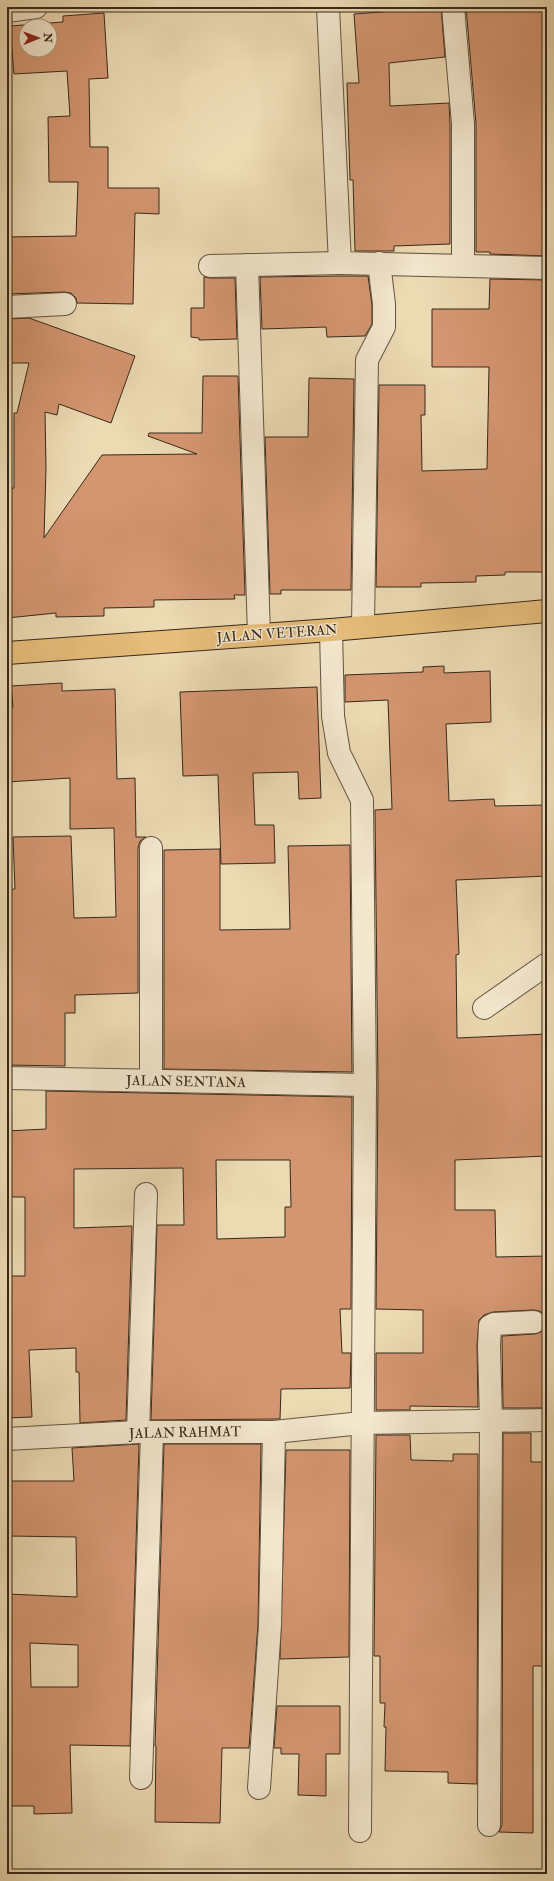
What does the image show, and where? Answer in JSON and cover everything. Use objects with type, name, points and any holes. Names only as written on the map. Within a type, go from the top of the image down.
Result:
[{"type":"main road","name":"JALAN VETERAN","points":[[7,653],[331,630],[547,611]]},
{"type":"street","points":[[7,11],[36,7]]},
{"type":"street","points":[[328,7],[340,263]]},
{"type":"street","points":[[453,7],[463,124],[463,265]]},
{"type":"street","points":[[363,626],[367,360],[384,327],[384,304],[379,263]]},
{"type":"street","points":[[210,266],[379,263],[547,268]]},
{"type":"street","points":[[247,265],[259,635]]},
{"type":"street","points":[[7,307],[65,304]]},
{"type":"street","points":[[331,630],[333,716],[339,754],[362,800],[365,1085],[360,1831]]},
{"type":"street","points":[[151,1080],[152,848]]},
{"type":"street","points":[[484,1008],[547,964]]},
{"type":"street","name":"JALAN SENTANA","points":[[7,1078],[365,1085]]},
{"type":"street","points":[[141,1778],[146,1194]]},
{"type":"street","points":[[490,1824],[491,1421],[488,1346],[490,1326],[500,1323],[534,1322]]},
{"type":"street","name":"JALAN RAHMAT","points":[[7,1439],[145,1432],[274,1432],[362,1423],[547,1420]]},
{"type":"street","points":[[260,1788],[270,1625],[274,1432]]},
{"type":"building","points":[[394,7],[441,7],[445,57],[389,63],[390,106],[449,103],[450,244],[394,246],[394,251],[355,251],[353,180],[350,180],[347,83],[359,83],[354,14],[395,11]]},
{"type":"building","points":[[466,7],[547,7],[547,256],[490,254],[490,252],[476,252],[476,124]]},
{"type":"building","points":[[104,13],[108,78],[89,79],[90,147],[108,147],[108,188],[159,188],[159,214],[135,213],[133,304],[77,303],[76,298],[71,293],[64,292],[7,294],[7,237],[76,236],[78,182],[49,182],[48,117],[70,116],[67,71],[14,74],[10,26],[18,25],[18,58],[58,58],[58,22],[63,22],[63,16]]},
{"type":"building","points":[[368,276],[372,305],[372,324],[365,336],[327,337],[326,327],[262,329],[260,277]]},
{"type":"building","points":[[204,277],[235,278],[237,339],[199,340],[199,338],[191,337],[191,308],[204,308]]},
{"type":"building","points":[[490,279],[547,280],[547,572],[505,572],[505,575],[476,576],[476,582],[421,583],[421,587],[376,587],[379,385],[425,385],[425,415],[421,415],[422,471],[487,469],[489,367],[432,367],[432,309],[489,309]]},
{"type":"building","points":[[29,318],[135,356],[111,423],[59,404],[57,415],[45,412],[46,468],[44,538],[102,455],[197,454],[148,436],[149,433],[202,433],[203,376],[238,376],[245,595],[234,595],[235,599],[154,600],[154,607],[104,608],[104,616],[56,617],[56,613],[7,618],[7,489],[14,488],[14,413],[17,413],[29,363],[7,363],[7,319]]},
{"type":"building","points":[[309,378],[354,379],[351,590],[281,590],[281,594],[270,594],[265,437],[308,437]]},
{"type":"building","points":[[444,666],[444,673],[490,671],[491,722],[446,724],[449,801],[494,799],[495,806],[547,805],[547,876],[456,880],[459,954],[456,955],[457,1038],[547,1034],[547,1156],[455,1160],[455,1210],[495,1210],[496,1257],[547,1256],[547,1408],[503,1408],[502,1336],[535,1334],[541,1332],[545,1327],[545,1316],[540,1311],[533,1310],[493,1312],[484,1315],[479,1320],[477,1345],[478,1407],[410,1406],[410,1410],[376,1410],[376,1353],[423,1353],[423,1310],[376,1309],[378,1085],[375,810],[392,809],[388,700],[345,702],[345,675],[423,672],[423,667]]},
{"type":"building","points":[[62,683],[62,691],[115,689],[117,779],[135,778],[136,837],[146,837],[140,841],[138,848],[138,993],[75,995],[75,1013],[65,1013],[65,1066],[7,1065],[7,890],[15,889],[13,837],[71,836],[74,918],[116,917],[114,828],[70,829],[70,778],[7,782],[7,707],[13,707],[11,686]]},
{"type":"building","points":[[317,687],[321,798],[299,799],[298,772],[253,773],[255,825],[274,825],[275,863],[221,864],[218,775],[183,776],[180,692]]},
{"type":"building","points":[[350,845],[352,1072],[164,1069],[164,850],[220,849],[220,930],[290,929],[288,846]]},
{"type":"building","points":[[46,1091],[352,1097],[351,1309],[340,1309],[342,1353],[351,1353],[350,1388],[281,1389],[280,1419],[151,1420],[157,1225],[184,1225],[183,1168],[74,1169],[74,1228],[132,1226],[126,1420],[80,1423],[79,1372],[76,1372],[76,1348],[29,1350],[32,1417],[7,1418],[7,1276],[25,1276],[25,1197],[7,1197],[7,1131],[46,1129]],"holes":[[[216,1160],[290,1160],[291,1207],[285,1207],[285,1237],[217,1239]]]},
{"type":"building","points":[[503,1433],[531,1433],[531,1462],[547,1462],[547,1666],[533,1666],[533,1833],[499,1832],[502,1825]]},
{"type":"building","points":[[376,1435],[410,1435],[411,1460],[453,1461],[453,1454],[478,1454],[477,1784],[448,1783],[448,1772],[385,1771],[385,1703],[380,1703],[380,1656],[374,1656]]},
{"type":"building","points":[[139,1444],[130,1746],[70,1745],[72,1813],[34,1814],[34,1806],[7,1806],[7,1594],[77,1597],[76,1537],[7,1536],[7,1481],[74,1481],[72,1448]],"holes":[[[30,1643],[78,1645],[78,1687],[31,1687]]]},
{"type":"building","points":[[164,1444],[261,1444],[258,1624],[249,1748],[222,1748],[220,1823],[155,1822],[155,1746]]},
{"type":"building","points":[[286,1450],[350,1450],[349,1657],[280,1659]]},
{"type":"building","points":[[277,1706],[340,1706],[340,1754],[326,1754],[326,1796],[298,1795],[299,1754],[281,1754],[281,1748],[274,1748]]}]
